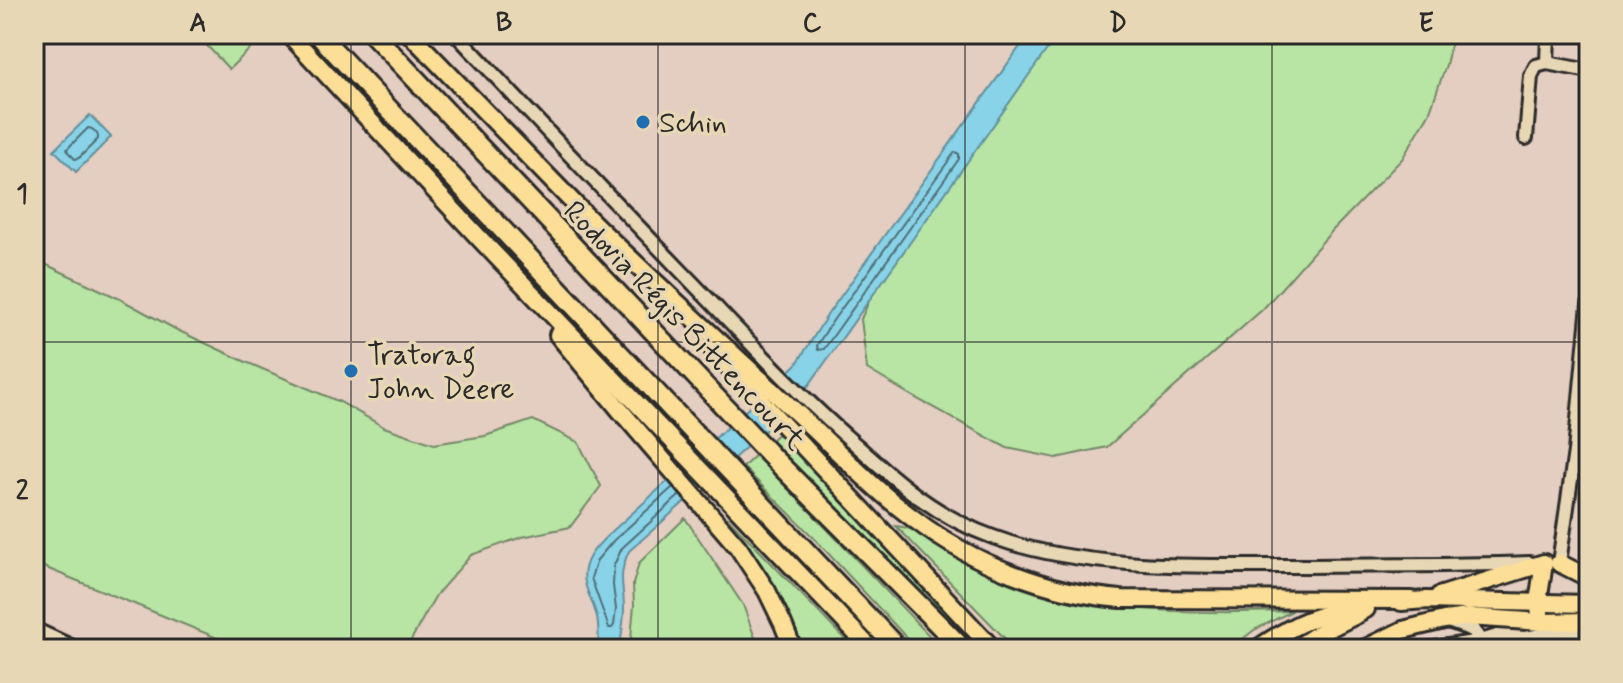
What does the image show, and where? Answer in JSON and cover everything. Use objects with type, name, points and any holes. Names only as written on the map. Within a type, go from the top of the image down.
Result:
[{"type":"highway","points":[[318,34],[898,649]]},
{"type":"highway","name":"Rodovia Régis Bittencourt","points":[[373,34],[771,456],[963,649]]},
{"type":"main road","points":[[289,34],[871,649]]},
{"type":"main road","points":[[410,34],[760,390],[795,437],[993,649]]},
{"type":"main road","points":[[482,241],[619,409],[738,547],[767,591],[793,649]]},
{"type":"main road","points":[[760,390],[812,416],[888,497],[928,529],[987,563],[1057,588],[1121,599],[1589,604]]},
{"type":"main road","points":[[1257,649],[1308,619],[1328,613],[1418,600],[1551,563],[1589,578]]},
{"type":"main road","points":[[1542,622],[1538,602],[1551,563]]},
{"type":"main road","points":[[1295,649],[1371,608]]},
{"type":"main road","points":[[1364,649],[1403,630],[1468,617],[1578,624]]},
{"type":"street","points":[[456,34],[777,371],[812,416],[919,499],[991,537],[1022,547],[1101,560],[1211,565],[1456,566],[1551,563],[1589,566]]},
{"type":"street","points":[[1547,63],[1548,34]]},
{"type":"street","points":[[1526,138],[1532,71],[1536,66],[1547,63],[1589,71]]},
{"type":"street","points":[[1551,563],[1575,451],[1589,304]]},
{"type":"street","points":[[1444,620],[1467,626],[1481,641]]},
{"type":"street","points":[[1428,649],[1497,636],[1526,638],[1578,624],[1574,649]]},
{"type":"street","points":[[34,629],[77,649]]},
{"type":"green space","points":[[196,34],[238,34],[251,48],[229,69]]},
{"type":"green space","points":[[1056,34],[1453,34],[1429,114],[1402,159],[1331,232],[1263,309],[1107,447],[1056,458],[1007,448],[867,369],[861,319],[881,274],[943,196],[968,151]]},
{"type":"green space","points":[[34,259],[120,299],[177,330],[340,402],[384,427],[434,444],[485,436],[533,420],[578,442],[601,486],[570,527],[522,537],[471,555],[436,595],[406,649],[244,649],[34,563]]},
{"type":"green space","points":[[780,432],[986,649],[969,649],[771,440]]},
{"type":"green space","points":[[756,455],[942,649],[917,649],[743,467]]},
{"type":"green space","points":[[729,478],[891,649],[878,649],[722,485]]},
{"type":"green space","points":[[727,517],[854,649],[801,649],[778,597]]},
{"type":"green space","points":[[685,518],[743,605],[759,649],[630,649],[633,584],[639,563]]},
{"type":"green space","points":[[896,526],[918,532],[1008,581],[1051,594],[1153,610],[1292,611],[1254,630],[1230,649],[1015,649]]},
{"type":"water","points":[[1029,34],[1058,34],[809,385],[768,428],[629,551],[622,574],[624,614],[620,649],[598,649],[597,617],[584,580],[592,553],[796,365],[828,314]]},
{"type":"water","points":[[90,115],[111,137],[76,172],[54,150]]},
{"type":"place","name":"Schin","points":[[643,122]]},
{"type":"place","name":"Tratorag John Deere","points":[[351,371]]}]
